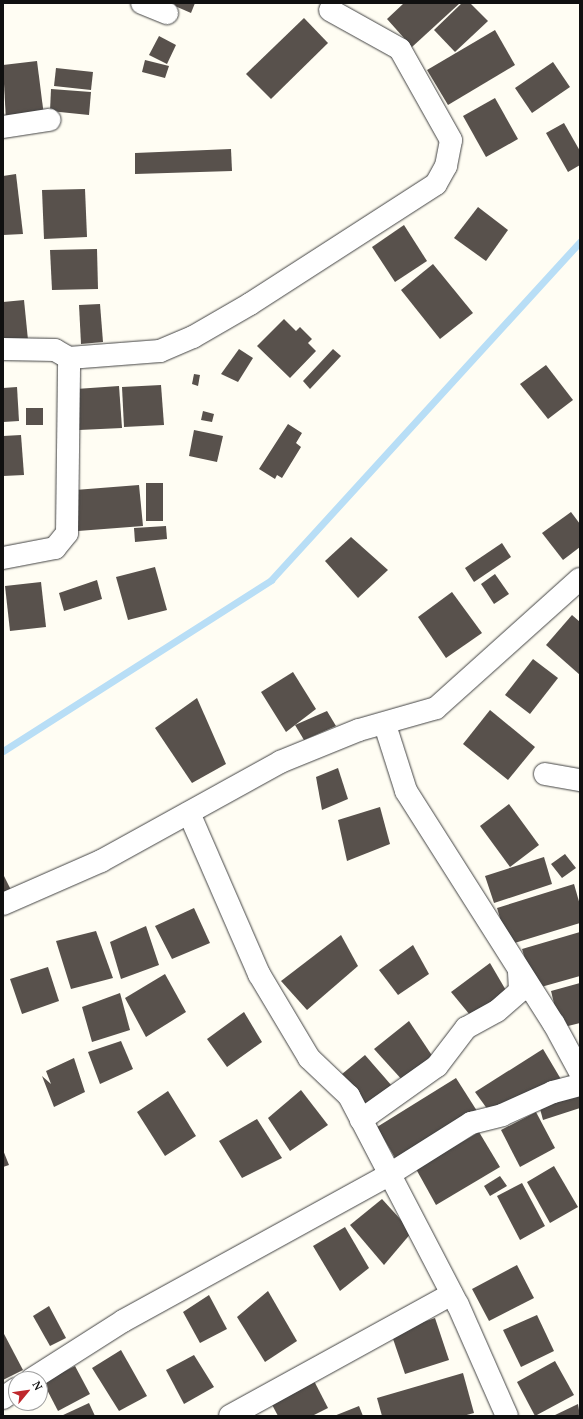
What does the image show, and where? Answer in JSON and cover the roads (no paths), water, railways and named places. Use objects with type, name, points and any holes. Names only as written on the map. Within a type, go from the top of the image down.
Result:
[{"type":"street","points":[[142,3],[167,13]]},
{"type":"street","points":[[3,349],[55,350],[70,358],[160,351],[193,337],[436,184],[446,166],[451,140],[400,49],[330,10]]},
{"type":"street","points":[[3,127],[49,120]]},
{"type":"street","points":[[3,558],[55,548],[67,532],[70,358]]},
{"type":"street","points":[[3,904],[101,861],[280,762],[359,730],[385,726],[436,708],[580,579]]},
{"type":"street","points":[[385,726],[406,791],[519,971],[580,1072]]},
{"type":"street","points":[[545,774],[580,780]]},
{"type":"street","points":[[189,813],[259,974],[309,1058],[349,1096],[452,1294],[507,1416]]},
{"type":"street","points":[[361,1120],[438,1066],[466,1028],[497,1011],[520,991],[519,971]]},
{"type":"street","points":[[45,1371],[123,1321],[390,1174],[471,1123],[502,1116],[553,1092],[580,1085]]},
{"type":"street","points":[[230,1416],[452,1294]]},
{"type":"waterway","points":[[3,751],[271,580],[580,242]]}]
